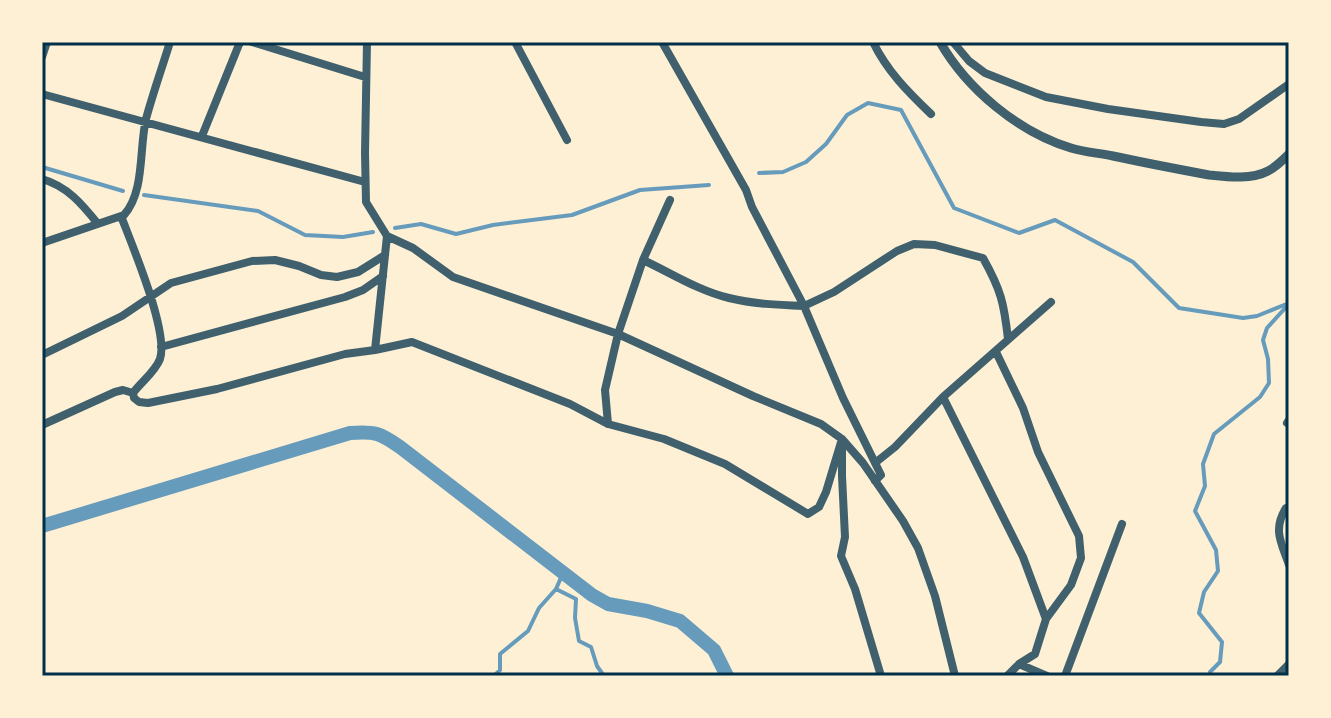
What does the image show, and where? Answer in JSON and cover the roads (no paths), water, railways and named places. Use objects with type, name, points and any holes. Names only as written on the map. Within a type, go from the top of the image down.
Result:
[{"type":"street","points":[[42,57],[47,42]]},
{"type":"street","points":[[42,243],[121,216],[130,209],[139,181],[145,123],[170,42]]},
{"type":"street","points":[[202,136],[240,42]]},
{"type":"street","points":[[252,42],[365,77]]},
{"type":"street","points":[[367,42],[366,202],[387,236],[413,248],[453,277],[618,334],[821,424],[842,439],[863,463],[918,548],[935,596],[955,676]]},
{"type":"street","points":[[515,42],[567,140]]},
{"type":"street","points":[[662,42],[746,190],[804,306],[843,398],[881,475],[875,481]]},
{"type":"street","points":[[873,42],[899,83],[931,114]]},
{"type":"street","points":[[940,42],[968,81],[1010,117],[1070,147],[1227,177],[1258,175],[1272,170],[1289,154]]},
{"type":"street","points":[[953,42],[969,61],[985,73],[1046,97],[1201,122],[1224,124],[1239,119],[1289,84]]},
{"type":"street","points":[[42,94],[365,182]]},
{"type":"street","points":[[42,179],[55,182],[74,195],[98,224]]},
{"type":"street","points":[[608,424],[605,390],[618,334],[643,260],[670,200]]},
{"type":"street","points":[[121,216],[151,296],[162,354],[156,367],[133,393]]},
{"type":"street","points":[[375,350],[387,236]]},
{"type":"street","points":[[643,260],[727,298],[761,304],[804,306],[834,292],[897,251],[914,244],[935,245],[983,258],[1004,302],[1008,339]]},
{"type":"street","points":[[42,355],[122,316],[171,283],[252,261],[275,260],[337,277],[358,272],[385,255]]},
{"type":"street","points":[[161,347],[345,297],[363,290],[383,276]]},
{"type":"street","points":[[875,463],[895,447],[943,397],[1051,302]]},
{"type":"street","points":[[133,393],[139,402],[148,403],[217,389],[345,354],[412,342],[570,404],[608,424],[664,439],[725,464],[808,514],[819,507],[826,492],[842,439]]},
{"type":"street","points":[[996,352],[1023,408],[1038,452],[1079,536],[1081,558],[1071,585],[1046,619],[1035,654],[1007,676]]},
{"type":"street","points":[[42,425],[115,392],[123,390],[133,393]]},
{"type":"street","points":[[943,397],[1023,557],[1046,619]]},
{"type":"street","points":[[842,439],[845,537],[841,556],[860,602],[881,676]]},
{"type":"street","points":[[1289,508],[1280,517],[1278,527],[1289,565]]},
{"type":"street","points":[[1065,676],[1122,524]]},
{"type":"street","points":[[1019,664],[1047,676]]},
{"type":"street","points":[[1277,676],[1289,664]]},
{"type":"waterway","points":[[759,173],[783,172],[806,162],[826,144],[847,115],[868,103],[901,110],[954,208],[1019,233],[1055,220],[1133,262],[1179,308],[1243,318],[1257,316],[1289,303]]},
{"type":"waterway","points":[[42,167],[123,191]]},
{"type":"waterway","points":[[395,228],[421,224],[456,234],[493,225],[572,215],[640,190],[709,185]]},
{"type":"waterway","points":[[144,195],[258,211],[305,235],[343,237],[373,232]]},
{"type":"waterway","points":[[1209,676],[1220,662],[1222,642],[1199,613],[1204,592],[1218,571],[1216,550],[1195,511],[1205,486],[1203,464],[1214,434],[1260,397],[1269,383],[1263,340],[1267,328],[1287,306]]},
{"type":"waterway","points":[[42,526],[350,433],[377,434],[400,447],[592,595],[608,604],[680,621],[714,650],[727,676]]},
{"type":"waterway","points":[[494,676],[500,670],[500,654],[528,631],[539,608],[556,589],[563,573]]},
{"type":"waterway","points":[[556,589],[576,599],[579,641],[591,647],[604,676]]}]
